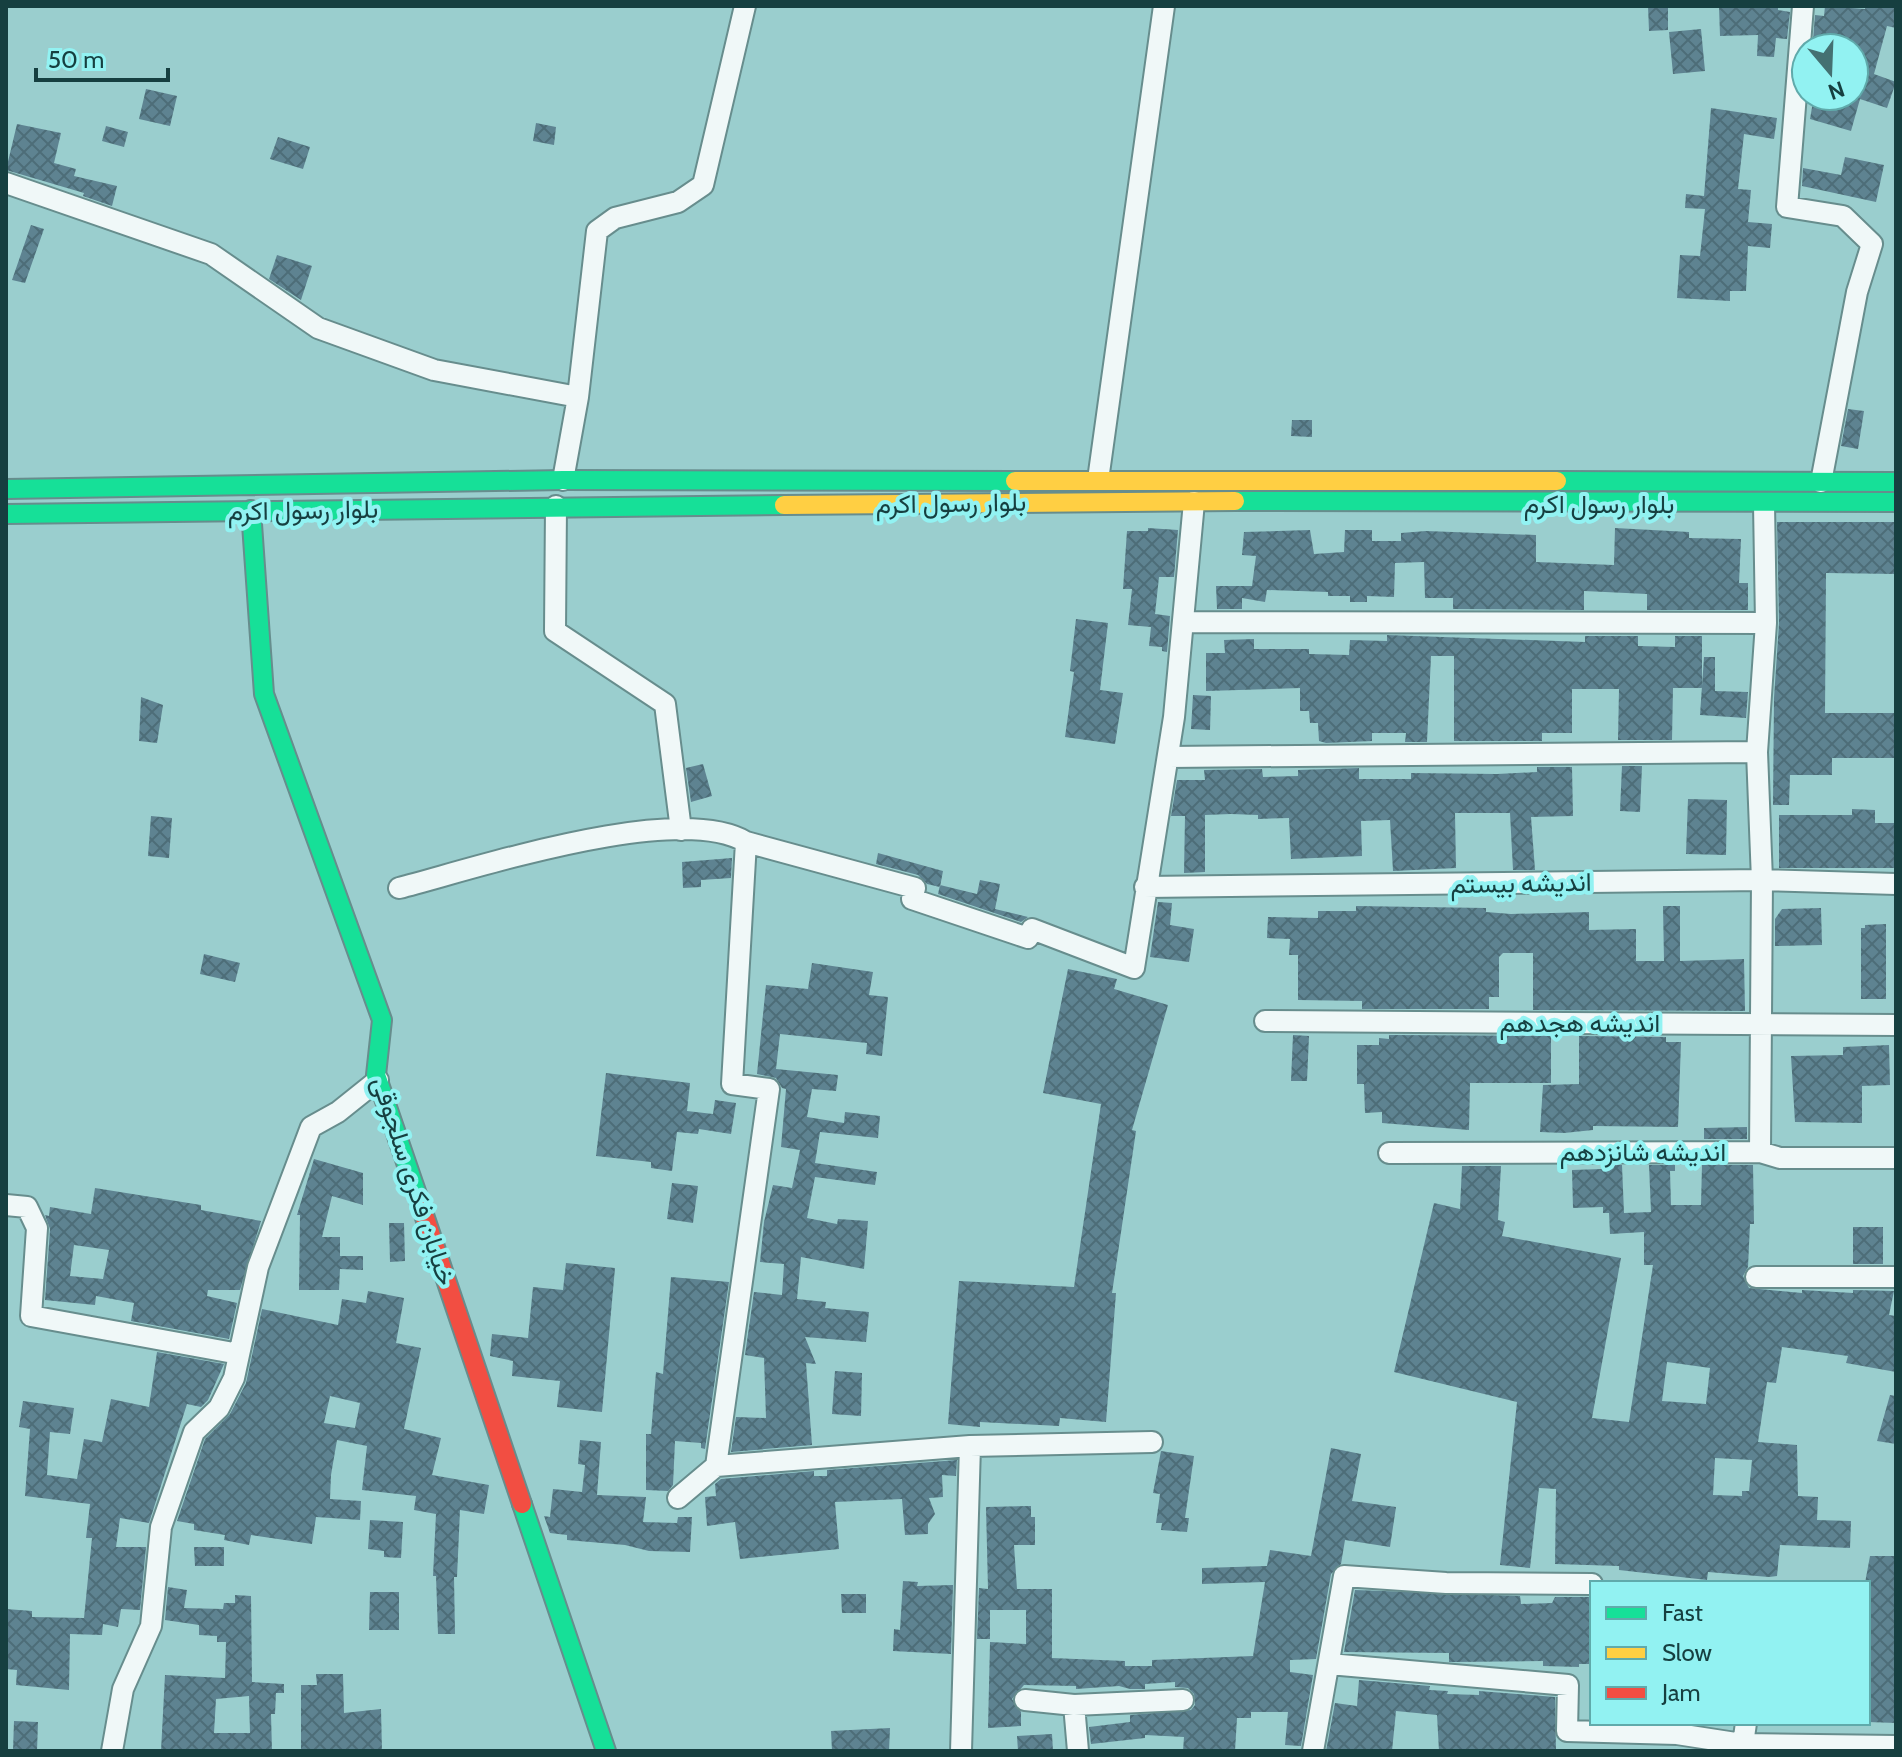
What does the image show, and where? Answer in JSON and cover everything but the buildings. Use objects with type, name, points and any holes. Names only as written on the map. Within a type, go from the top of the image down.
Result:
[{"type":"main road","name":"بلوار رسول اکرم","points":[[6,489],[563,480],[1896,482]]},
{"type":"main road","name":"بلوار رسول اکرم","points":[[6,514],[556,506],[1896,502]]},
{"type":"main road","name":"خیابان فکری سلجوقی","points":[[251,510],[264,694],[382,1020],[378,1080],[606,1751]]},
{"type":"street","points":[[563,480],[578,397],[597,231],[615,218],[678,202],[703,185],[745,6]]},
{"type":"street","points":[[1098,480],[1164,6]]},
{"type":"street","points":[[1803,6],[1787,207],[1843,216],[1872,244],[1857,292],[1821,482]]},
{"type":"street","points":[[6,183],[211,254],[318,328],[434,370],[578,397]]},
{"type":"street","points":[[399,888],[616,834],[681,830],[732,833],[746,842],[915,888],[912,899],[1028,938],[1032,929],[1134,968],[1168,757],[1194,502]]},
{"type":"street","points":[[1760,1152],[1762,880],[1757,752],[1766,623],[1764,504]]},
{"type":"street","points":[[556,506],[555,631],[665,704],[681,830]]},
{"type":"street","points":[[1184,622],[1766,623]]},
{"type":"street","points":[[1168,757],[1757,752]]},
{"type":"street","points":[[716,1466],[769,1089],[732,1084],[746,842]]},
{"type":"street","name":"اندیشه بیستم","points":[[1145,887],[1762,880],[1896,884]]},
{"type":"street","name":"اندیشه هجدهم","points":[[1265,1021],[1896,1025]]},
{"type":"street","points":[[112,1751],[123,1689],[151,1626],[161,1527],[194,1432],[219,1408],[234,1378],[258,1267],[311,1127],[338,1112],[378,1080]]},
{"type":"street","name":"اندیشه شانزدهم","points":[[1389,1153],[1760,1152],[1780,1158],[1896,1158]]},
{"type":"street","points":[[6,1205],[27,1207],[37,1228],[31,1316],[239,1354]]},
{"type":"street","points":[[1756,1277],[1896,1277]]},
{"type":"street","points":[[678,1498],[716,1466],[970,1446],[1152,1442]]},
{"type":"street","points":[[961,1751],[970,1446]]},
{"type":"street","points":[[1313,1751],[1344,1576],[1446,1583],[1590,1584]]},
{"type":"street","points":[[1329,1664],[1568,1685],[1567,1731],[1677,1734],[1742,1748],[1896,1746]]},
{"type":"street","points":[[1025,1700],[1074,1705],[1183,1700]]},
{"type":"street","points":[[1074,1705],[1078,1751]]},
{"type":"street","points":[[1742,1748],[1746,1725]]},
{"type":"traffic: fast","points":[[6,489],[563,480],[1015,481]]},
{"type":"traffic: fast","points":[[1557,481],[1896,482]]},
{"type":"traffic: fast","points":[[1235,501],[1896,502]]},
{"type":"traffic: fast","points":[[6,514],[784,505]]},
{"type":"traffic: fast","points":[[251,510],[264,694],[382,1020],[376,1075],[421,1206]]},
{"type":"traffic: fast","points":[[522,1504],[606,1751]]},
{"type":"traffic: slow","points":[[1015,481],[1557,481]]},
{"type":"traffic: slow","points":[[784,505],[1235,501]]},
{"type":"traffic: jam","points":[[421,1206],[522,1504]]}]
